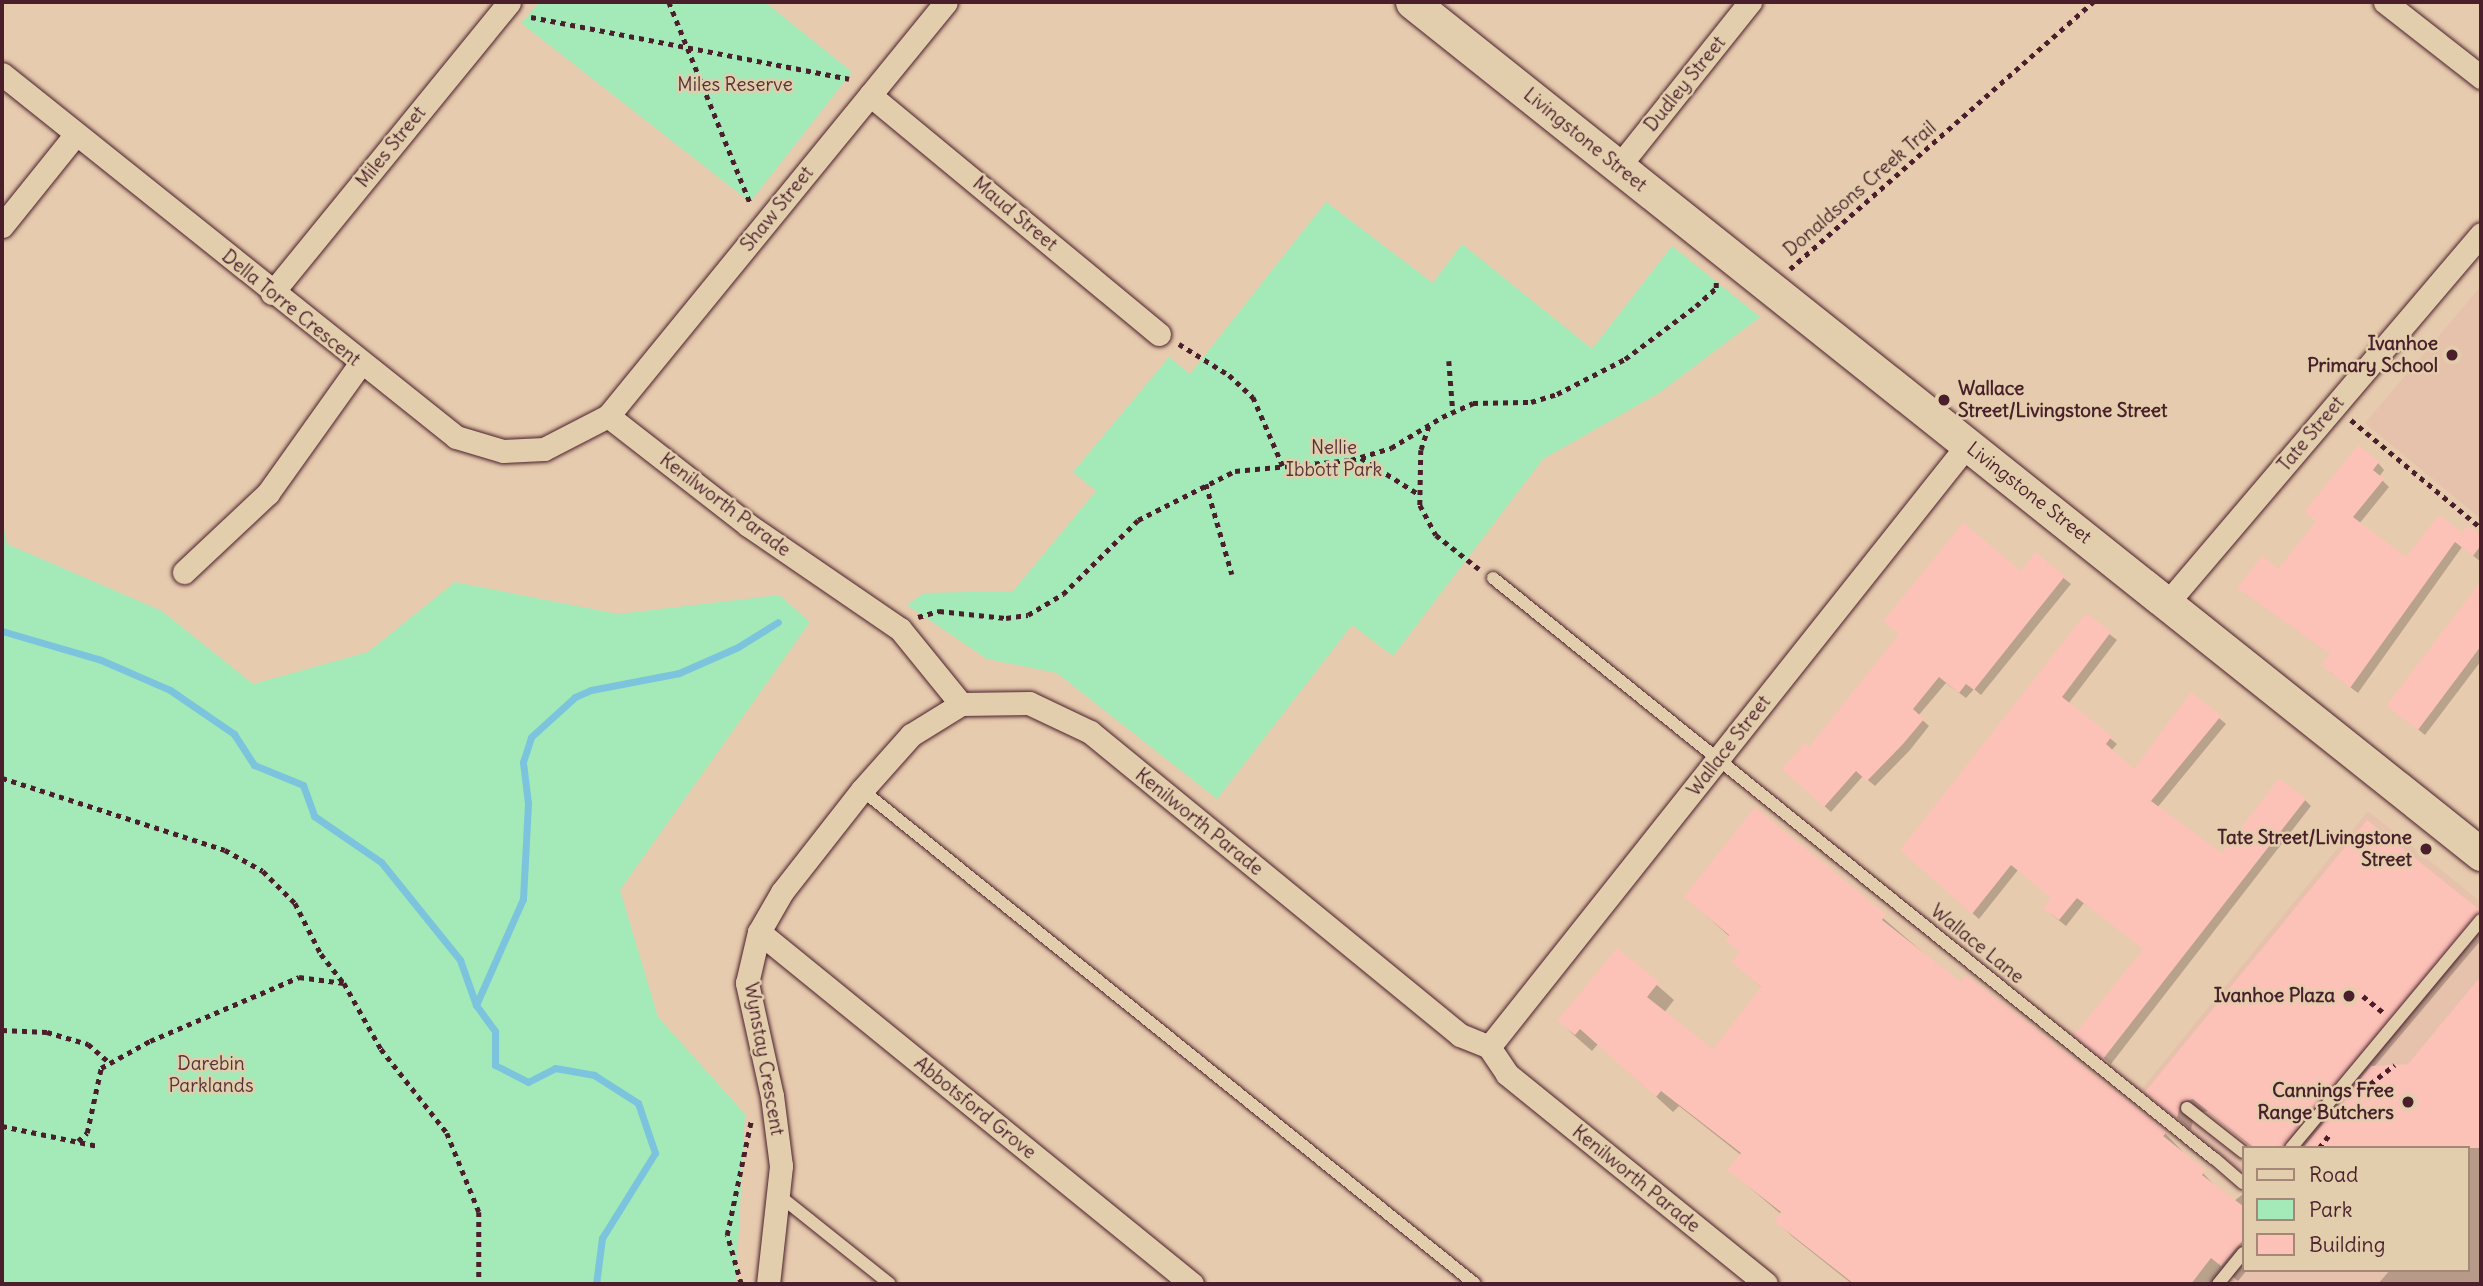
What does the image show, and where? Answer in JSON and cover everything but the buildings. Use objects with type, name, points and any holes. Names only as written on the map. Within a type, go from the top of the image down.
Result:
[{"type":"main road","name":"Livingstone Street","points":[[1412,2],[2481,854]]},
{"type":"street","name":"Miles Street","points":[[272,293],[509,2]]},
{"type":"street","name":"Shaw Street","points":[[608,416],[946,2]]},
{"type":"street","name":"Dudley Street","points":[[1619,166],[1750,2]]},
{"type":"street","points":[[2385,2],[2481,77]]},
{"type":"street","name":"Della Torre Crescent","points":[[2,74],[360,364],[456,437],[503,451],[544,449],[608,416]]},
{"type":"street","name":"Maud Street","points":[[870,95],[1159,334]]},
{"type":"street","points":[[2,226],[76,134]]},
{"type":"street","name":"Tate Street","points":[[2168,602],[2481,234]]},
{"type":"street","points":[[184,572],[268,493],[360,364]]},
{"type":"street","name":"Kenilworth Parade","points":[[608,416],[748,525],[900,629],[961,704],[1029,703],[1090,732],[1460,1035],[1489,1047],[1507,1074],[1766,1284]]},
{"type":"street","name":"Wallace Street","points":[[1489,1047],[1968,444]]},
{"type":"street","name":"Wynstay Crescent","points":[[768,1284],[781,1196],[772,1096],[747,983],[759,932],[782,892],[862,790],[911,735],[961,704]]},
{"type":"street","name":"Abbotsford Grove","points":[[759,932],[1192,1284]]},
{"type":"lane","name":"Wallace Lane","points":[[1493,578],[2242,1181]]},
{"type":"lane","points":[[862,790],[1475,1284]]},
{"type":"lane","points":[[2293,1146],[2481,920]]},
{"type":"lane","points":[[2187,1108],[2242,1151]]},
{"type":"lane","points":[[781,1196],[890,1284]]},
{"type":"lane","points":[[2218,1284],[2242,1254]]},
{"type":"path","points":[[670,2],[750,202]]},
{"type":"path","name":"Donaldsons Creek Trail","points":[[1779,262],[1789,270],[2093,2]]},
{"type":"path","points":[[531,17],[849,79]]},
{"type":"path","points":[[900,629],[915,618],[939,611],[1006,618],[1028,615],[1063,594],[1138,520],[1235,471],[1360,458],[1391,448],[1453,412],[1474,404],[1531,402],[1557,394],[1625,359],[1716,288],[1716,278],[1732,258]]},
{"type":"path","points":[[1159,334],[1229,375],[1253,397],[1283,466]]},
{"type":"path","points":[[1449,360],[1453,412]]},
{"type":"path","points":[[2334,407],[2481,528]]},
{"type":"path","points":[[1429,425],[1422,450],[1420,495],[1436,535],[1493,578]]},
{"type":"path","points":[[1360,458],[1420,495]]},
{"type":"path","points":[[1206,484],[1232,574]]},
{"type":"path","points":[[2,778],[225,850],[263,871],[295,903],[321,954],[344,983],[381,1049],[447,1133],[479,1212],[479,1284]]},
{"type":"path","points":[[78,1141],[87,1133],[101,1068],[150,1041],[299,977],[344,983]]},
{"type":"path","points":[[2,1030],[47,1032],[88,1044],[110,1063]]},
{"type":"path","points":[[2363,1094],[2394,1065]]},
{"type":"path","points":[[740,1284],[727,1235],[752,1110]]},
{"type":"path","points":[[2,1126],[97,1146]]},
{"type":"path","points":[[2321,1146],[2336,1126]]},
{"type":"shaded area","name":"Ivanhoe Primary School","points":[[2481,286],[2481,519],[2365,423]]},
{"type":"shaded area","name":"Ivanhoe Plaza","points":[[2368,811],[2481,902],[2481,1284],[2231,1284],[2242,1270],[2469,1272],[2469,1146],[2242,1146],[2242,1172],[2141,1090]]},
{"type":"green space","name":"Miles Reserve","points":[[540,2],[765,2],[852,72],[750,202],[521,23]]},
{"type":"green space","name":"Nellie Ibbott Park","points":[[1326,202],[1433,283],[1462,244],[1592,349],[1672,246],[1760,317],[1659,393],[1543,459],[1393,656],[1352,625],[1217,799],[1057,673],[987,659],[907,605],[924,593],[1013,591],[1096,491],[1073,472],[1169,357],[1190,374]]},
{"type":"green space","name":"Darebin Parklands","points":[[2,520],[7,544],[162,611],[253,684],[368,652],[455,582],[618,614],[779,595],[810,622],[620,890],[658,1017],[745,1114],[736,1284],[2,1284]]},
{"type":"waterway","points":[[476,1005],[523,899],[528,803],[523,762],[531,737],[575,697],[591,690],[679,673],[738,647],[778,622]]},
{"type":"waterway","points":[[2,631],[101,660],[170,690],[234,734],[254,765],[303,785],[314,816],[381,862],[460,960],[476,1005],[495,1031],[495,1065],[528,1082],[555,1068],[594,1075],[638,1103],[655,1153],[602,1238],[596,1284]]},
{"type":"place","name":"Ivanhoe Primary School","points":[[2452,355]]},
{"type":"place","name":"Wallace Street/Livingstone Street","points":[[1944,400]]},
{"type":"place","name":"Tate Street/Livingstone Street","points":[[2426,849]]},
{"type":"place","name":"Ivanhoe Plaza","points":[[2349,996]]},
{"type":"place","name":"Cannings Free Range Butchers","points":[[2408,1102]]}]
